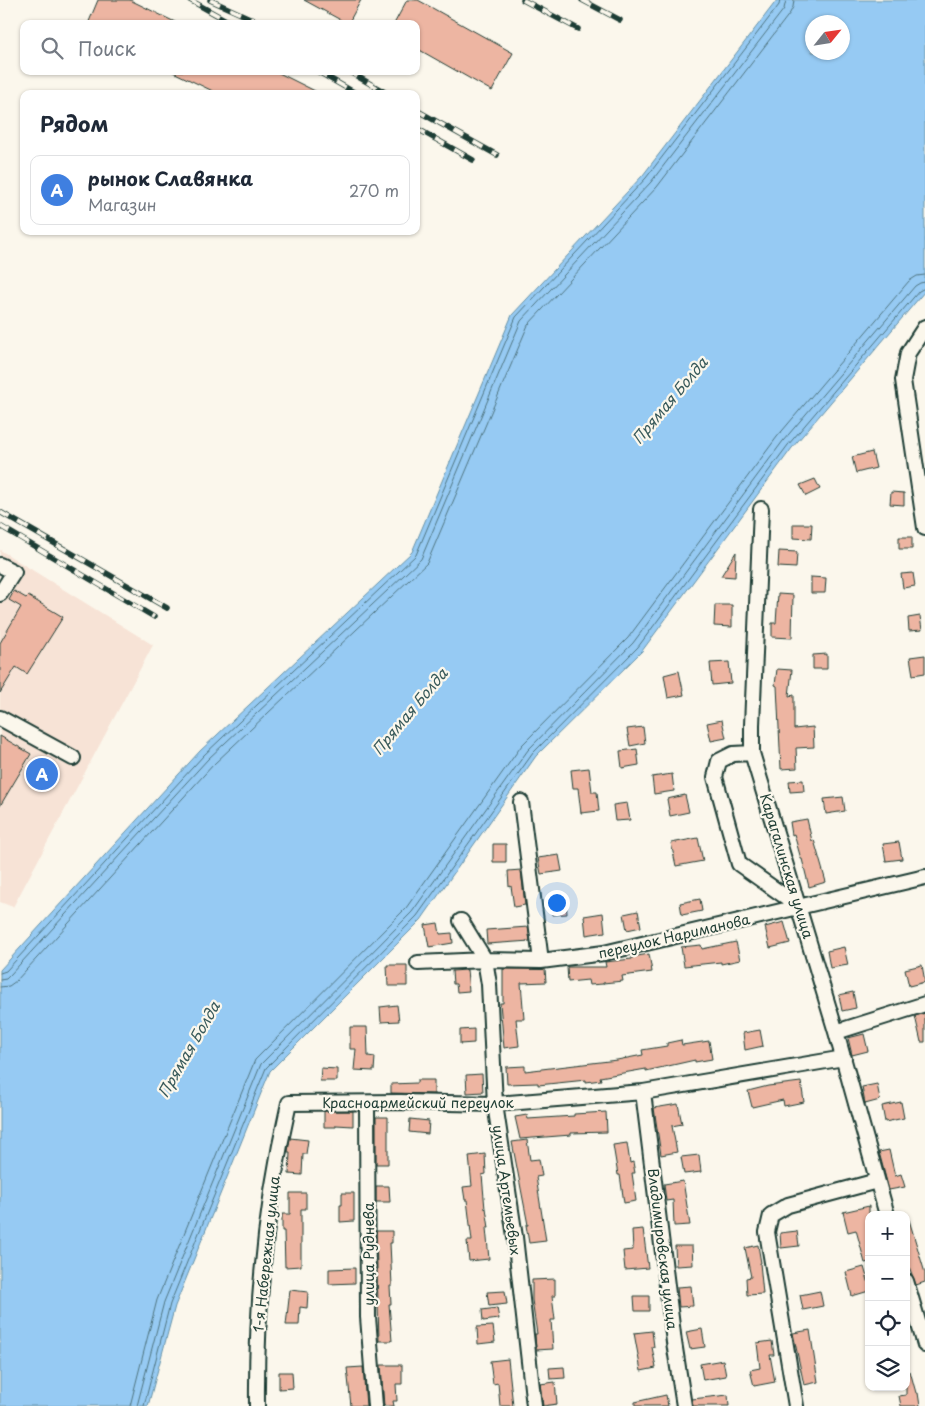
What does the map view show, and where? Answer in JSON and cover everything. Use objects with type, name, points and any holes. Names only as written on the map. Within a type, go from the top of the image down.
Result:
[{"type":"street","points":[[925,327],[908,353],[903,380],[925,528]]},
{"type":"street","name":"Карагалинская улица","points":[[761,509],[752,753],[844,1058],[886,1211]]},
{"type":"street","points":[[0,565],[14,572],[0,594]]},
{"type":"street","points":[[0,718],[73,758]]},
{"type":"street","points":[[752,753],[733,754],[719,761],[715,777],[739,864],[800,908]]},
{"type":"street","points":[[521,802],[541,961]]},
{"type":"street","name":"переулок Нариманова","points":[[418,963],[486,960],[541,961],[604,953],[925,877]]},
{"type":"street","name":"улица Артемьевых","points":[[461,921],[486,960],[495,1104],[515,1237],[534,1406]]},
{"type":"street","points":[[836,1032],[925,1004]]},
{"type":"street","name":"Красноармейский переулок","points":[[289,1103],[495,1104],[643,1092],[844,1058]]},
{"type":"street","name":"Владимировская улица","points":[[643,1092],[674,1342],[684,1406]]},
{"type":"street","name":"1-я Набережная улица","points":[[257,1406],[256,1363],[263,1257],[277,1152],[289,1103]]},
{"type":"street","name":"улица Руднева","points":[[367,1103],[368,1317],[375,1406]]},
{"type":"street","points":[[796,1406],[766,1232],[771,1216],[788,1205],[877,1181]]},
{"type":"street","points":[[910,1294],[925,1344]]},
{"type":"shaded area","points":[[0,550],[153,645],[13,907],[0,902]]},
{"type":"water","name":"Прямая Болда","points":[[777,0],[925,0],[925,291],[792,448],[642,651],[536,756],[421,920],[270,1071],[175,1306],[148,1406],[0,1406],[0,970],[200,751],[412,552],[512,315],[643,175]]},
{"type":"building","points":[[98,0],[130,0],[171,20],[90,20]]},
{"type":"building","points":[[304,0],[361,0],[350,20],[341,20]]},
{"type":"building","points":[[407,0],[418,0],[513,53],[492,91],[420,50],[420,20],[396,20]]},
{"type":"building","points":[[179,75],[283,75],[313,90],[211,90]]},
{"type":"building","points":[[872,452],[876,468],[856,473],[852,457]]},
{"type":"building","points":[[815,479],[820,489],[806,496],[800,485]]},
{"type":"building","points":[[891,492],[904,493],[904,505],[890,504]]},
{"type":"building","points":[[793,524],[812,524],[811,539],[793,538]]},
{"type":"building","points":[[899,537],[912,537],[912,549],[899,549]]},
{"type":"building","points":[[779,551],[797,552],[796,568],[778,567]]},
{"type":"building","points":[[736,552],[735,577],[721,576]]},
{"type":"building","points":[[913,573],[915,586],[903,588],[901,574]]},
{"type":"building","points":[[811,577],[826,578],[825,593],[811,593]]},
{"type":"building","points":[[14,591],[26,598],[28,596],[63,617],[27,674],[16,667],[0,693],[0,643],[21,607],[9,600]]},
{"type":"building","points":[[778,594],[793,595],[792,638],[772,637],[772,623],[776,623]]},
{"type":"building","points":[[715,605],[732,605],[732,627],[714,626]]},
{"type":"building","points":[[920,616],[922,630],[909,631],[908,618]]},
{"type":"building","points":[[827,654],[827,669],[813,669],[813,655]]},
{"type":"building","points":[[925,655],[925,673],[913,675],[910,657]]},
{"type":"building","points":[[729,662],[731,683],[712,685],[710,663]]},
{"type":"building","points":[[777,669],[792,670],[789,696],[794,695],[794,729],[813,727],[814,747],[796,748],[797,768],[781,769],[777,686],[775,685]]},
{"type":"building","points":[[679,671],[684,695],[668,698],[664,675]]},
{"type":"building","points":[[722,720],[726,738],[711,741],[707,723]]},
{"type":"building","points":[[643,727],[645,743],[630,746],[627,729]]},
{"type":"building","points":[[0,736],[31,754],[0,806]]},
{"type":"building","points":[[637,749],[639,765],[622,768],[620,751]]},
{"type":"building","points":[[589,768],[592,792],[597,792],[599,811],[581,813],[578,788],[573,788],[571,770]]},
{"type":"building","points":[[672,774],[674,791],[654,794],[652,777]]},
{"type":"building","points":[[803,780],[804,791],[790,792],[789,781]]},
{"type":"building","points":[[685,795],[689,812],[670,816],[667,799]]},
{"type":"building","points":[[843,797],[845,811],[826,814],[824,799]]},
{"type":"building","points":[[627,803],[630,820],[615,821],[613,805]]},
{"type":"building","points":[[807,819],[812,841],[814,840],[826,882],[809,887],[794,834],[792,835],[790,822]]},
{"type":"building","points":[[698,838],[703,861],[676,866],[671,843]]},
{"type":"building","points":[[899,842],[902,859],[886,861],[883,844]]},
{"type":"building","points":[[493,844],[506,844],[506,862],[493,862]]},
{"type":"building","points":[[559,855],[562,871],[541,874],[538,858]]},
{"type":"building","points":[[521,870],[525,905],[514,907],[511,886],[509,887],[508,871]]},
{"type":"building","points":[[566,897],[567,914],[552,915],[551,898]]},
{"type":"building","points":[[700,899],[702,911],[682,915],[680,903]]},
{"type":"building","points":[[638,911],[641,927],[627,930],[624,914]]},
{"type":"building","points":[[603,913],[605,932],[586,935],[584,916]]},
{"type":"building","points":[[784,922],[790,943],[770,948],[765,927]]},
{"type":"building","points":[[438,923],[440,934],[452,933],[453,943],[429,947],[425,925]]},
{"type":"building","points":[[528,927],[530,941],[487,944],[486,930]]},
{"type":"building","points":[[736,942],[740,960],[721,964],[721,962],[684,966],[681,947],[701,945],[702,949]]},
{"type":"building","points":[[844,947],[848,965],[830,968],[827,951]]},
{"type":"building","points":[[649,954],[652,972],[622,976],[623,981],[603,984],[589,985],[588,980],[568,982],[567,967],[606,967],[605,962],[632,959],[632,957]]},
{"type":"building","points":[[387,965],[407,965],[407,986],[388,986]]},
{"type":"building","points":[[922,965],[925,982],[909,986],[905,969]]},
{"type":"building","points":[[503,969],[545,969],[546,982],[521,983],[524,1019],[516,1019],[519,1046],[504,1048],[500,1003],[503,1003]]},
{"type":"building","points":[[467,970],[469,991],[457,992],[456,984],[453,984],[452,971]]},
{"type":"building","points":[[853,992],[856,1008],[842,1011],[839,995]]},
{"type":"building","points":[[397,1005],[399,1021],[381,1022],[380,1007]]},
{"type":"building","points":[[925,1013],[925,1042],[921,1042],[915,1016]]},
{"type":"building","points":[[350,1027],[367,1027],[368,1056],[375,1057],[374,1071],[354,1070],[356,1049],[350,1049]]},
{"type":"building","points":[[474,1029],[474,1043],[460,1044],[460,1030]]},
{"type":"building","points":[[760,1030],[763,1046],[745,1050],[743,1033]]},
{"type":"building","points":[[864,1034],[868,1051],[852,1055],[848,1038]]},
{"type":"building","points":[[681,1040],[682,1045],[709,1041],[712,1059],[695,1062],[695,1060],[646,1071],[646,1069],[600,1077],[601,1080],[586,1082],[586,1080],[538,1085],[538,1083],[507,1084],[506,1067],[525,1066],[525,1071],[617,1060],[643,1055],[642,1050],[667,1046],[667,1043]]},
{"type":"building","points":[[321,1068],[337,1069],[337,1081],[320,1081]]},
{"type":"building","points":[[482,1074],[483,1092],[467,1093],[466,1075]]},
{"type":"building","points":[[417,1080],[434,1080],[434,1094],[391,1093],[391,1084],[417,1083]]},
{"type":"building","points":[[801,1082],[804,1102],[784,1106],[783,1100],[752,1107],[748,1091],[768,1086]]},
{"type":"building","points":[[877,1084],[880,1100],[865,1104],[862,1087]]},
{"type":"building","points":[[901,1102],[904,1118],[885,1122],[882,1106]]},
{"type":"building","points":[[678,1104],[682,1124],[672,1126],[677,1152],[661,1155],[654,1108]]},
{"type":"building","points":[[324,1111],[353,1111],[353,1126],[336,1125],[336,1127],[324,1127]]},
{"type":"building","points":[[606,1112],[607,1132],[571,1133],[571,1135],[520,1139],[515,1117],[527,1115],[528,1119]]},
{"type":"building","points":[[376,1117],[388,1117],[388,1164],[376,1164]]},
{"type":"building","points":[[410,1119],[429,1121],[428,1134],[409,1132]]},
{"type":"building","points":[[290,1138],[308,1140],[306,1154],[303,1154],[302,1175],[289,1174],[290,1152],[288,1152]]},
{"type":"building","points":[[527,1140],[530,1160],[539,1159],[542,1176],[536,1177],[546,1241],[529,1243],[526,1225],[528,1225],[512,1142]]},
{"type":"building","points":[[627,1143],[630,1163],[633,1162],[635,1173],[632,1173],[636,1201],[624,1203],[613,1145]]},
{"type":"building","points":[[889,1150],[895,1176],[901,1174],[905,1187],[889,1190],[879,1152]]},
{"type":"building","points":[[485,1154],[486,1174],[482,1175],[489,1228],[486,1228],[489,1259],[469,1261],[467,1241],[472,1241],[467,1200],[465,1200],[463,1187],[472,1186],[469,1156]]},
{"type":"building","points":[[699,1155],[701,1172],[684,1174],[681,1157]]},
{"type":"building","points":[[683,1181],[690,1225],[674,1226],[673,1200],[666,1201],[664,1184]]},
{"type":"building","points":[[376,1186],[389,1186],[390,1202],[376,1202]]},
{"type":"building","points":[[290,1193],[306,1193],[306,1209],[301,1209],[301,1266],[285,1267],[282,1214],[290,1214]]},
{"type":"building","points":[[342,1193],[354,1193],[354,1221],[340,1222]]},
{"type":"building","points":[[869,1206],[869,1211],[865,1211],[865,1263],[856,1230],[848,1232],[843,1212]]},
{"type":"building","points":[[910,1223],[925,1273],[925,1282],[916,1285],[910,1269]]},
{"type":"building","points":[[643,1229],[648,1268],[625,1270],[623,1251],[633,1250],[632,1230]]},
{"type":"building","points":[[376,1231],[392,1231],[392,1243],[390,1243],[392,1286],[390,1286],[391,1304],[389,1304],[392,1341],[379,1341]]},
{"type":"building","points":[[797,1231],[799,1246],[781,1248],[780,1233]]},
{"type":"building","points":[[758,1245],[763,1294],[747,1295],[746,1278],[751,1277],[745,1248]]},
{"type":"building","points":[[675,1246],[692,1246],[693,1265],[676,1266]]},
{"type":"building","points":[[864,1267],[865,1292],[852,1296],[846,1272]]},
{"type":"building","points":[[355,1268],[355,1283],[329,1284],[329,1269]]},
{"type":"building","points":[[555,1279],[555,1296],[552,1296],[555,1320],[551,1320],[553,1349],[536,1350],[535,1334],[537,1334],[532,1300],[532,1280]]},
{"type":"building","points":[[691,1286],[693,1306],[679,1307],[677,1287]]},
{"type":"building","points":[[290,1290],[308,1292],[307,1308],[300,1307],[299,1325],[286,1325]]},
{"type":"building","points":[[505,1291],[507,1304],[489,1306],[487,1292]]},
{"type":"building","points":[[820,1291],[823,1306],[803,1310],[800,1295]]},
{"type":"building","points":[[634,1296],[649,1296],[649,1311],[635,1311]]},
{"type":"building","points":[[497,1308],[499,1319],[483,1321],[482,1310]]},
{"type":"building","points":[[493,1326],[495,1342],[478,1344],[477,1327]]},
{"type":"building","points":[[702,1329],[705,1347],[690,1349],[686,1332]]},
{"type":"building","points":[[810,1330],[818,1382],[804,1385],[793,1333]]},
{"type":"building","points":[[652,1331],[654,1347],[652,1347],[656,1368],[641,1371],[634,1333]]},
{"type":"building","points":[[772,1341],[774,1355],[770,1355],[775,1382],[754,1386],[750,1370],[760,1368],[757,1343]]},
{"type":"building","points":[[508,1359],[513,1406],[500,1406],[498,1383],[493,1384],[490,1361]]},
{"type":"building","points":[[723,1360],[726,1376],[703,1380],[700,1364]]},
{"type":"building","points":[[381,1365],[402,1365],[402,1384],[396,1384],[397,1401],[393,1401],[394,1406],[384,1406]]},
{"type":"building","points":[[363,1367],[366,1406],[351,1406],[347,1368]]},
{"type":"building","points":[[564,1367],[565,1378],[550,1379],[549,1368]]},
{"type":"building","points":[[910,1371],[916,1393],[918,1393],[920,1406],[901,1406],[899,1396],[906,1395],[906,1391],[910,1391]]},
{"type":"building","points":[[279,1372],[292,1372],[293,1388],[279,1389]]},
{"type":"building","points":[[555,1382],[557,1404],[543,1406],[540,1384]]},
{"type":"building","points":[[666,1395],[668,1406],[635,1406],[635,1402]]},
{"type":"building","points":[[728,1395],[729,1406],[693,1406],[692,1399]]},
{"type":"railway","points":[[190,0],[226,20]]},
{"type":"railway","points":[[210,0],[254,20]]},
{"type":"railway","points":[[523,0],[578,29]]},
{"type":"railway","points":[[582,0],[620,20]]},
{"type":"railway","points":[[324,75],[350,90]]},
{"type":"railway","points":[[355,75],[381,90]]},
{"type":"railway","points":[[420,112],[497,155]]},
{"type":"railway","points":[[420,130],[473,160]]},
{"type":"railway","points":[[0,512],[167,608]]},
{"type":"railway","points":[[0,526],[154,617]]},
{"type":"place","name":"рынок Славянка","points":[[42,774]]}]
